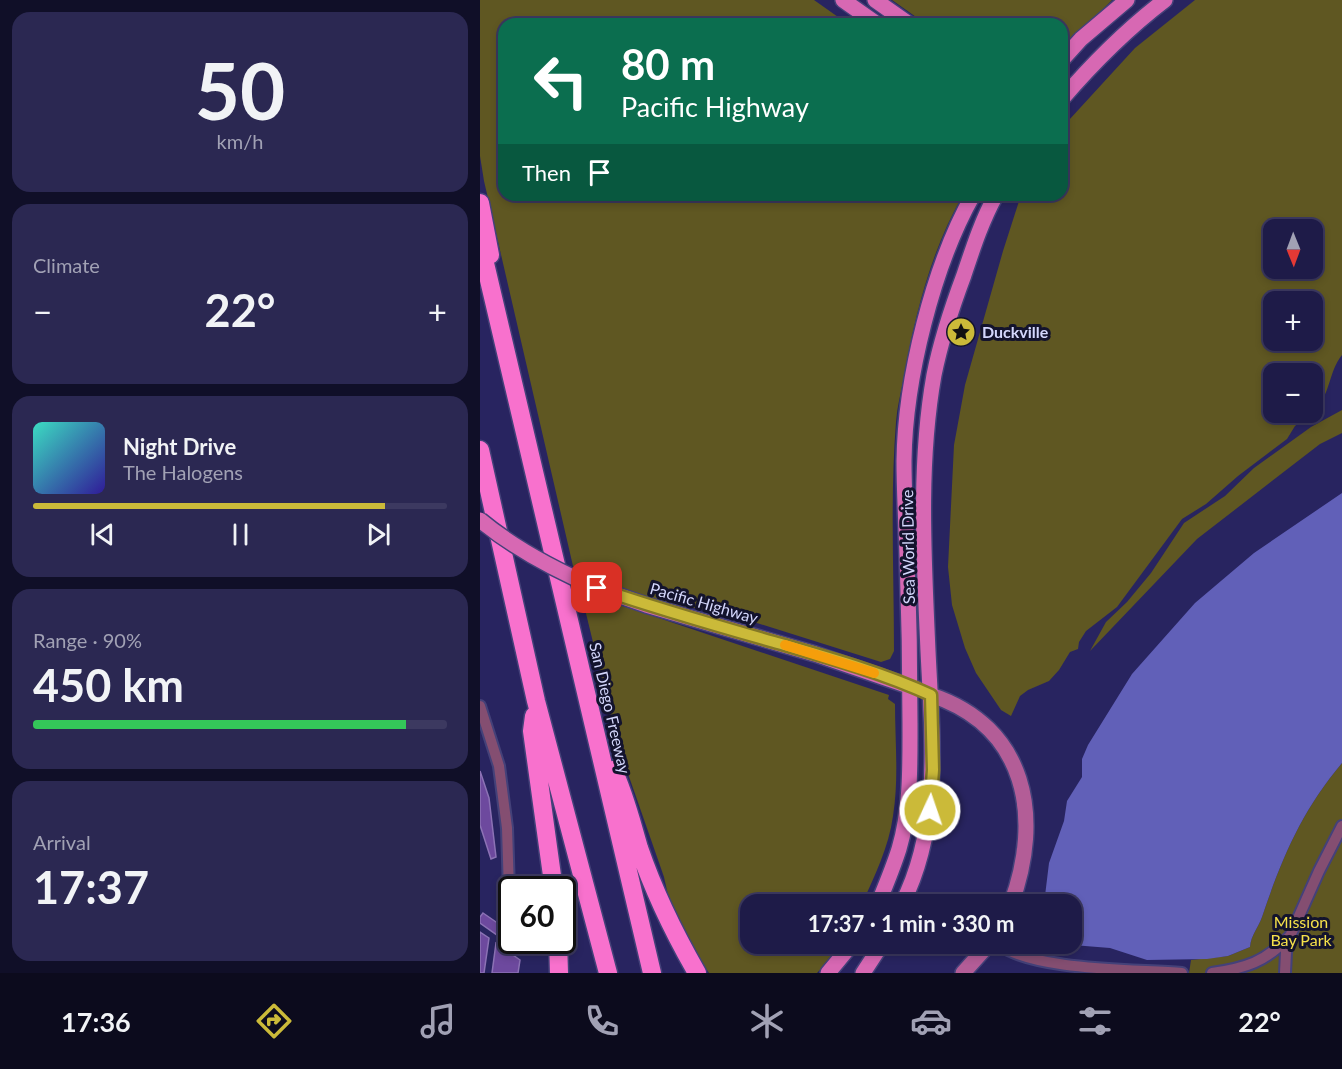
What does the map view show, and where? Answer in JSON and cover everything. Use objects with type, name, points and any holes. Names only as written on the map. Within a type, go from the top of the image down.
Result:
[{"type":"highway","points":[[480,203],[489,242],[496,304]]},
{"type":"highway","name":"San Diego Freeway","points":[[480,242],[652,973]]},
{"type":"highway","points":[[480,450],[536,701],[608,973]]},
{"type":"highway","points":[[536,701],[532,731],[552,876]]},
{"type":"highway","points":[[598,741],[622,788],[639,847],[656,891],[697,973]]},
{"type":"highway","points":[[558,954],[559,973]]},
{"type":"main road","points":[[843,0],[869,18]]},
{"type":"main road","points":[[875,0],[900,18]]},
{"type":"main road","points":[[1068,53],[1081,39],[1127,0]]},
{"type":"main road","points":[[1068,92],[1121,37],[1165,0]]},
{"type":"main road","name":"Sea World Drive","points":[[882,894],[899,849],[906,814],[910,768],[904,460],[909,405],[918,349],[933,298],[949,246],[970,201]]},
{"type":"main road","name":"Sea World Drive","points":[[907,894],[924,843],[930,810],[933,770],[925,564],[924,474],[927,428],[935,374],[948,318],[982,224],[993,201]]},
{"type":"main road","name":"Pacific Highway","points":[[480,520],[535,558],[597,588],[646,605],[815,654],[910,685],[931,695]]},
{"type":"main road","points":[[931,695],[976,716],[990,728],[1018,775],[1026,813],[1025,848],[1020,878],[1014,894]]},
{"type":"main road","points":[[828,973],[844,954]]},
{"type":"main road","points":[[863,973],[875,954]]},
{"type":"main road","points":[[963,973],[980,954]]},
{"type":"street","points":[[480,706],[499,766],[507,828],[509,876]]},
{"type":"street","points":[[1285,973],[1286,952],[1291,934],[1323,862],[1342,826]]},
{"type":"street","points":[[1212,973],[1242,968],[1264,959],[1291,934]]},
{"type":"street","points":[[1018,954],[1055,963],[1182,973]]},
{"type":"green space","points":[[480,0],[814,0],[840,18],[498,18],[498,201],[960,201],[942,238],[926,283],[913,330],[897,411],[893,508],[894,651],[890,659],[881,662],[722,612],[673,605],[624,591],[577,573],[573,566],[480,156]]},
{"type":"green space","points":[[892,0],[1112,0],[1068,45],[1068,18],[918,18]]},
{"type":"green space","points":[[1195,0],[1342,0],[1342,355],[1323,398],[1323,363],[1263,363],[1263,423],[1299,423],[1287,439],[1238,476],[1206,504],[1182,519],[1117,607],[1086,631],[1079,642],[1078,649],[1070,652],[1049,681],[1020,696],[1011,716],[1001,710],[976,673],[965,648],[952,605],[948,567],[954,445],[965,385],[1019,201],[1068,201],[1068,122],[1135,48]]},
{"type":"green space","points":[[1342,410],[1342,433],[1320,444],[1197,539],[1090,651],[1106,622],[1127,602],[1151,573],[1184,523],[1225,496],[1254,468],[1311,427],[1323,423],[1323,420]]},
{"type":"green space","points":[[582,597],[602,599],[889,695],[888,699],[895,704],[895,802],[885,850],[866,894],[740,894],[740,954],[834,954],[817,973],[709,973],[692,947],[670,904],[664,877],[618,745]]},
{"type":"green space","name":"Mission Bay Park","points":[[1342,763],[1342,973],[1189,973],[1191,960],[1228,956],[1250,947],[1294,836],[1315,799]]},
{"type":"shaded area","points":[[1342,493],[1342,763],[1315,799],[1294,836],[1250,947],[1228,956],[1207,959],[1147,960],[1110,948],[1082,946],[1082,894],[1045,894],[1049,863],[1064,821],[1067,801],[1082,777],[1082,759],[1088,745],[1132,674],[1195,603],[1254,553]]},
{"type":"building","points":[[480,771],[489,798],[496,857],[491,859],[480,825]]},
{"type":"building","points":[[483,913],[498,923],[498,936],[480,923]]},
{"type":"building","points":[[480,932],[489,938],[484,973],[480,973]]},
{"type":"building","points":[[496,943],[498,954],[512,954],[520,960],[518,973],[492,973]]},
{"type":"slow traffic","points":[[785,645],[874,673]]},
{"type":"place","name":"Duckville","points":[[961,332]]},
{"type":"route","points":[[597,588],[646,605],[815,654],[910,685],[931,695],[933,770],[930,810]]}]
